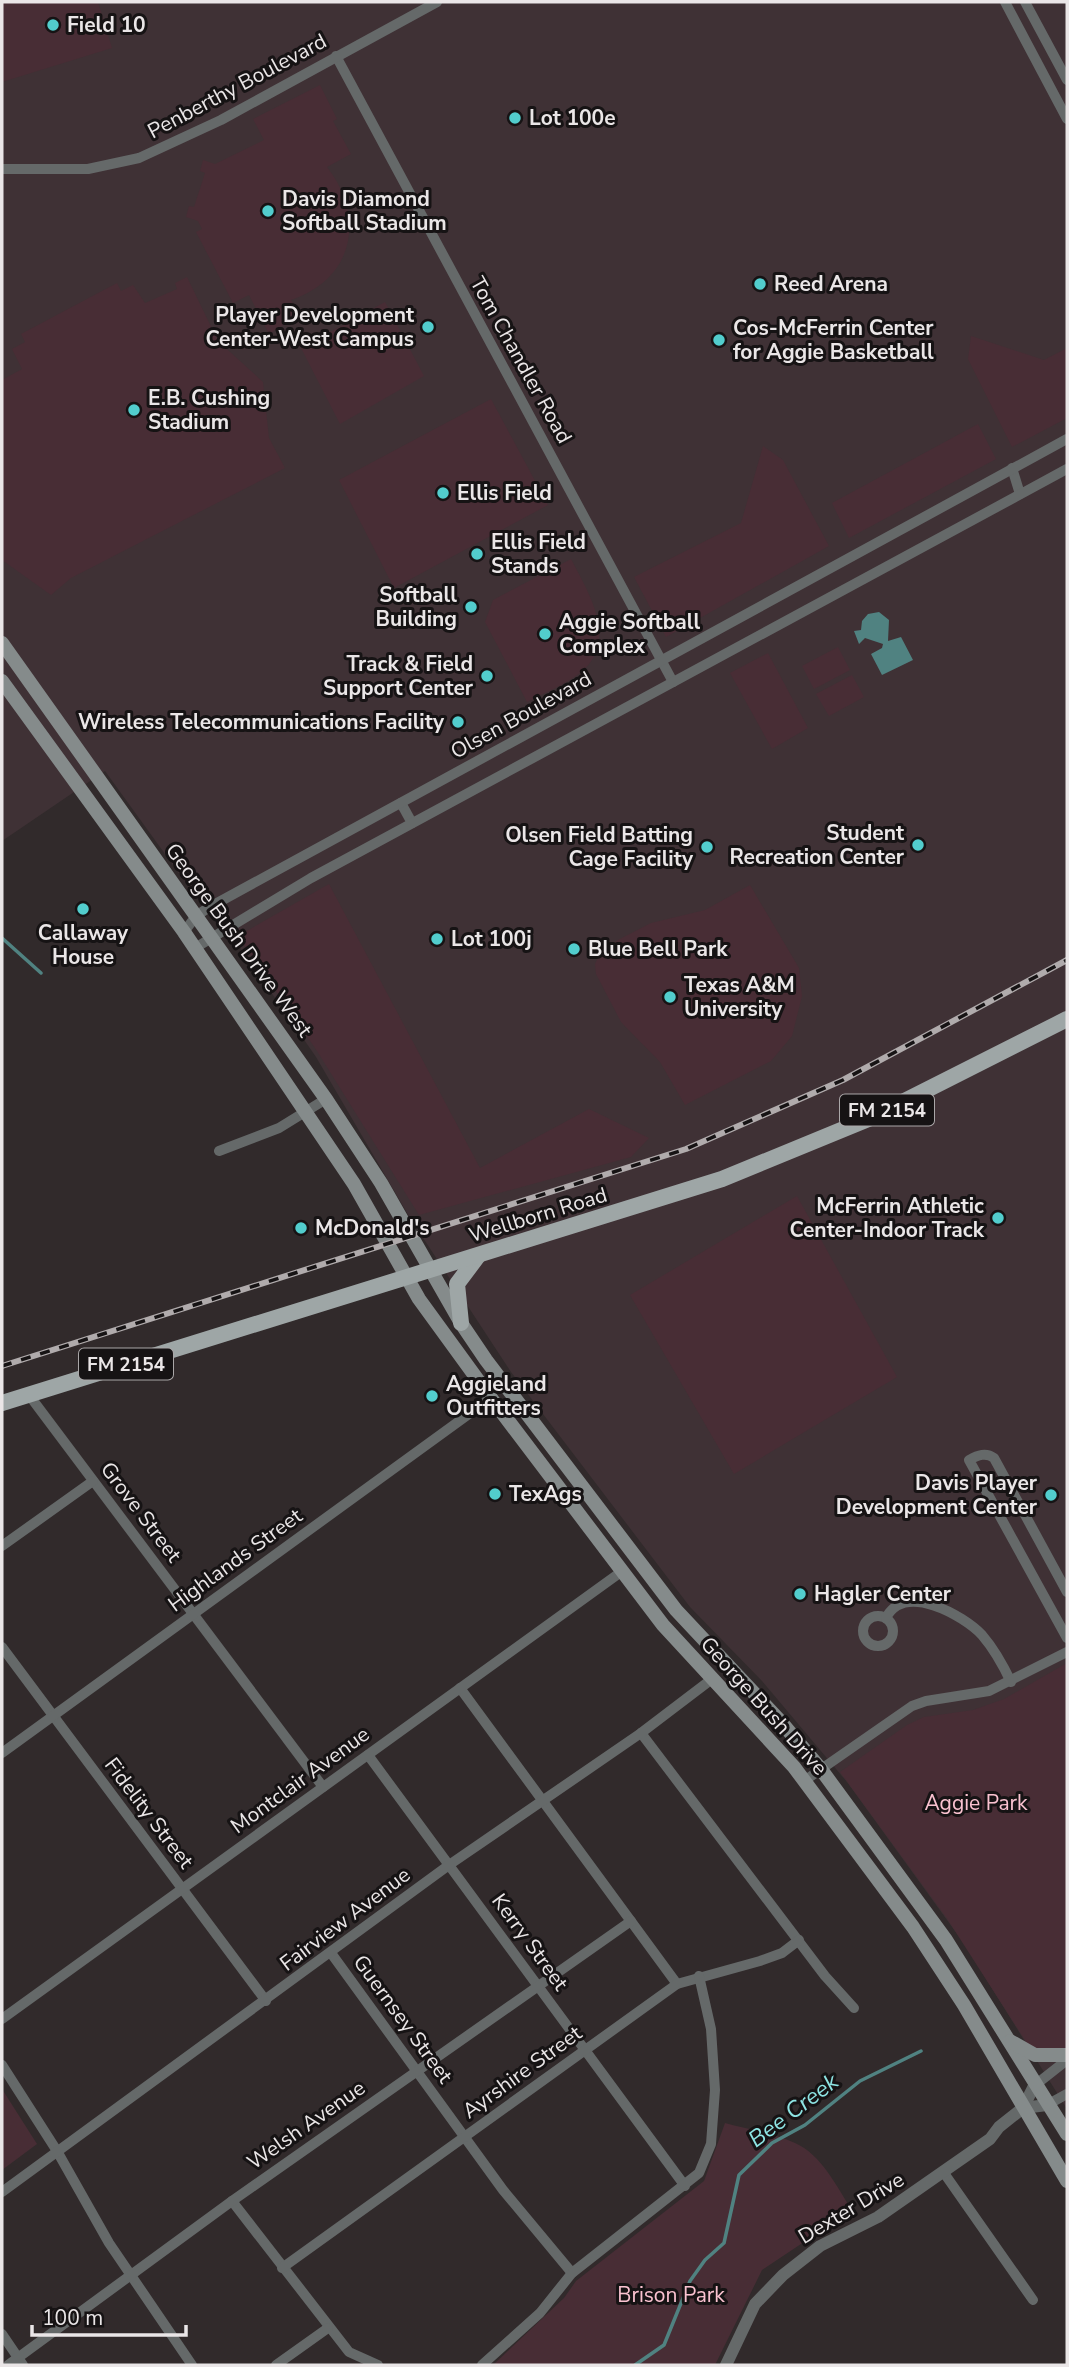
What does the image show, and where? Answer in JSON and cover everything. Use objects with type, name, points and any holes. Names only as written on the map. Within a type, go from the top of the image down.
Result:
[{"type":"main road","name":"George Bush Drive West","points":[[2,643],[326,1099],[381,1183],[430,1269]]},
{"type":"main road","points":[[2,662],[22,672]]},
{"type":"main road","name":"George Bush Drive West","points":[[2,681],[195,947],[354,1184],[406,1275]]},
{"type":"main road","name":"Wellborn Road","points":[[2,1403],[711,1182],[799,1149],[885,1111],[1067,1019]]},
{"type":"main road","points":[[461,1323],[456,1300],[457,1284],[478,1255]]},
{"type":"main road","name":"George Bush Drive","points":[[430,1269],[461,1323],[568,1469],[700,1639],[782,1723],[820,1768],[946,1940],[1034,2086],[1067,2134]]},
{"type":"main road","name":"George Bush Drive","points":[[406,1275],[419,1299],[621,1572],[804,1781],[935,1958],[1067,2181]]},
{"type":"main road","points":[[621,1572],[632,1571],[688,1638],[700,1639]]},
{"type":"main road","points":[[1007,2039],[1035,2055],[1067,2058]]},
{"type":"street","name":"Penberthy Boulevard","points":[[2,169],[88,169],[139,158],[199,131],[437,2]]},
{"type":"street","points":[[1005,2],[1067,119]]},
{"type":"street","points":[[1025,2],[1067,80]]},
{"type":"street","name":"Tom Chandler Road","points":[[335,56],[673,682]]},
{"type":"street","name":"Olsen Boulevard","points":[[184,932],[196,916],[1067,439]]},
{"type":"street","points":[[1012,468],[1020,494]]},
{"type":"street","name":"Olsen Boulevard","points":[[195,947],[412,823],[1067,470]]},
{"type":"street","points":[[401,803],[412,823]]},
{"type":"street","points":[[219,1151],[246,1143],[326,1099]]},
{"type":"street","name":"Grove Street","points":[[29,1395],[323,1787]]},
{"type":"street","name":"Highlands Street","points":[[2,1753],[491,1398]]},
{"type":"street","points":[[1067,1592],[994,1458],[977,1455],[969,1460],[1067,1638]]},
{"type":"street","points":[[2,1546],[93,1480]]},
{"type":"street","name":"Montclair Avenue","points":[[2,2020],[621,1572]]},
{"type":"street","points":[[886,1618],[898,1605],[910,1602],[951,1613],[984,1638],[1011,1682]]},
{"type":"street","name":"Fidelity Street","points":[[2,1647],[266,2001]]},
{"type":"street","points":[[804,1781],[912,1706],[926,1700],[976,1695],[1011,1682],[1067,1652]]},
{"type":"street","name":"Fairview Avenue","points":[[2,2192],[449,1865],[641,1733],[712,1679]]},
{"type":"street","points":[[460,1688],[677,1984]]},
{"type":"street","points":[[641,1733],[825,1976],[855,2008]]},
{"type":"street","name":"Kerry Street","points":[[368,1755],[685,2186]]},
{"type":"street","name":"Welsh Avenue","points":[[8,2365],[21,2362],[232,2201],[631,1921]]},
{"type":"street","name":"Ayrshire Street","points":[[282,2268],[677,1984],[760,1961],[782,1953],[799,1940]]},
{"type":"street","name":"Guernsey Street","points":[[331,1952],[464,2137],[553,2255],[572,2273]]},
{"type":"street","points":[[482,2365],[541,2313],[572,2273],[699,2173],[711,2144],[715,2120],[711,2029],[699,1976]]},
{"type":"street","points":[[1023,2108],[1034,2086],[1067,2058]]},
{"type":"street","points":[[2,2064],[132,2277],[192,2365]]},
{"type":"street","points":[[1023,2108],[1046,2105],[1067,2094]]},
{"type":"street","name":"Dexter Drive","points":[[726,2365],[755,2304],[783,2275],[820,2246],[878,2217],[944,2173],[990,2139],[999,2127],[1023,2108]]},
{"type":"street","points":[[944,2173],[1032,2300]]},
{"type":"street","points":[[232,2201],[349,2352],[378,2365]]},
{"type":"street","points":[[276,2365],[328,2328]]},
{"type":"street","points":[[2,2334],[21,2362]]},
{"type":"shaded area","name":"Texas A&M University","points":[[2,2],[1067,2],[1067,2109],[963,1942],[847,1782],[762,1681],[690,1607],[511,1372],[410,1218],[316,1057],[232,936],[191,890],[105,771],[2,841]]},
{"type":"green space","name":"Field 10","points":[[2,2],[98,2],[112,48],[2,82]]},
{"type":"green space","name":"Davis Diamond Softball Stadium","points":[[320,85],[337,119],[333,121],[351,154],[327,167],[347,206],[347,244],[340,262],[329,277],[312,290],[291,300],[299,315],[269,334],[249,295],[233,303],[196,232],[202,229],[198,221],[186,217],[189,206],[194,207],[205,173],[200,171],[203,160],[215,164],[264,140],[253,119]]},
{"type":"green space","name":"E.B. Cushing Stadium","points":[[187,277],[218,341],[263,382],[269,438],[285,468],[71,578],[51,595],[2,560],[2,380],[22,369],[12,349],[25,342],[21,334],[117,283],[121,291],[133,285],[145,303],[177,289],[175,283]]},
{"type":"green space","points":[[385,302],[424,376],[340,424],[301,348]]},
{"type":"green space","points":[[971,336],[1044,360],[1067,348],[1067,418],[1012,447],[968,359]]},
{"type":"green space","name":"Ellis Field","points":[[491,399],[548,505],[394,588],[339,480]]},
{"type":"green space","points":[[978,424],[996,459],[849,538],[832,503]]},
{"type":"green space","points":[[763,446],[783,460],[829,546],[666,637],[634,577],[741,523]]},
{"type":"green space","name":"Aggie Softball Complex","points":[[571,559],[597,616],[598,646],[592,660],[580,673],[527,702],[485,622],[493,600]]},
{"type":"green space","points":[[838,647],[850,670],[814,689],[802,666]]},
{"type":"green space","points":[[768,653],[808,728],[772,749],[730,673]]},
{"type":"green space","points":[[852,675],[864,697],[829,716],[816,694]]},
{"type":"green space","points":[[329,884],[480,1168],[589,1109],[649,1138],[631,1157],[419,1215],[317,1051],[238,936]]},
{"type":"green space","points":[[750,885],[799,968],[802,996],[792,1036],[771,1061],[685,1105],[660,1062],[621,1022],[596,974],[595,964],[601,951],[651,923],[705,910]]},
{"type":"green space","points":[[797,1196],[897,1377],[734,1474],[630,1295]]},
{"type":"green space","name":"Aggie Park","points":[[1067,1663],[1067,2049],[1032,2051],[946,1917],[840,1772],[907,1725],[924,1717],[973,1710],[1004,1699]]},
{"type":"green space","points":[[2,2089],[37,2144],[2,2170]]},
{"type":"green space","name":"Brison Park","points":[[725,2123],[778,2136],[805,2148],[828,2172],[852,2210],[762,2270],[715,2365],[493,2365],[564,2298],[576,2281],[704,2181]]},
{"type":"water","points":[[879,612],[889,620],[888,641],[901,637],[913,660],[882,675],[871,654],[882,648],[883,644],[865,638],[859,644],[854,631],[861,630],[862,621],[868,614]]},
{"type":"waterway","points":[[2,938],[41,973]]},
{"type":"waterway","name":"Bee Creek","points":[[635,2365],[664,2345],[690,2281],[705,2260],[724,2243],[739,2175],[772,2143],[805,2125],[860,2081],[921,2051]]},
{"type":"railway","points":[[2,1366],[686,1149],[843,1080],[1067,960]]},
{"type":"place","name":"Field 10","points":[[53,25]]},
{"type":"place","name":"Lot 100e","points":[[515,118]]},
{"type":"place","name":"Davis Diamond Softball Stadium","points":[[268,211]]},
{"type":"place","name":"Reed Arena","points":[[760,284]]},
{"type":"place","name":"Player Development Center-West Campus","points":[[428,327]]},
{"type":"place","name":"Cos-McFerrin Center for Aggie Basketball","points":[[719,340]]},
{"type":"place","name":"E.B. Cushing Stadium","points":[[134,410]]},
{"type":"place","name":"Ellis Field","points":[[443,493]]},
{"type":"place","name":"Ellis Field Stands","points":[[477,554]]},
{"type":"place","name":"Softball Building","points":[[471,607]]},
{"type":"place","name":"Aggie Softball Complex","points":[[545,634]]},
{"type":"place","name":"Track & Field Support Center","points":[[487,676]]},
{"type":"place","name":"Wireless Telecommunications Facility","points":[[458,722]]},
{"type":"place","name":"Student Recreation Center","points":[[918,845]]},
{"type":"place","name":"Olsen Field Batting Cage Facility","points":[[707,847]]},
{"type":"place","name":"Callaway House","points":[[83,909]]},
{"type":"place","name":"Lot 100j","points":[[437,939]]},
{"type":"place","name":"Blue Bell Park","points":[[574,949]]},
{"type":"place","name":"Texas A&M University","points":[[670,997]]},
{"type":"place","name":"McFerrin Athletic Center-Indoor Track","points":[[998,1218]]},
{"type":"place","name":"McDonald's","points":[[301,1228]]},
{"type":"place","name":"Aggieland Outfitters","points":[[432,1396]]},
{"type":"place","name":"TexAgs","points":[[495,1494]]},
{"type":"place","name":"Davis Player Development Center","points":[[1051,1495]]},
{"type":"place","name":"Hagler Center","points":[[800,1594]]}]
